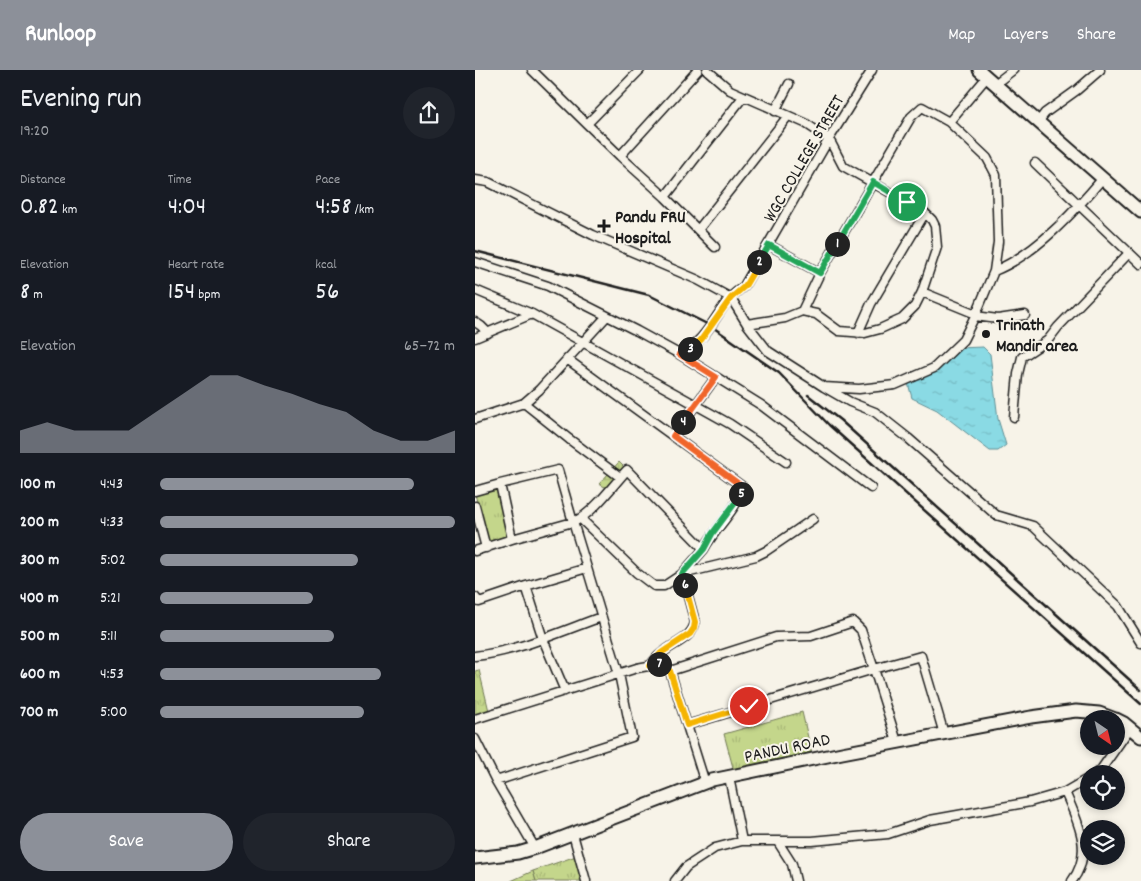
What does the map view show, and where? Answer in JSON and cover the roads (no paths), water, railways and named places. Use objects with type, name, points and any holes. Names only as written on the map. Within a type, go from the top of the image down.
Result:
[{"type":"street","points":[[532,70],[715,246]]},
{"type":"street","points":[[587,124],[640,70]]},
{"type":"street","points":[[620,156],[698,70]]},
{"type":"street","points":[[707,70],[730,90],[805,123],[829,139],[843,166],[925,213],[935,226],[937,246],[922,292],[915,306],[902,319],[865,334],[839,331],[816,314],[802,311],[785,318],[747,324]]},
{"type":"street","name":"WGC COLLEGE STREET","points":[[679,354],[690,349],[701,340],[731,298],[745,286],[829,139],[872,70]]},
{"type":"street","points":[[949,122],[987,77],[1013,70]]},
{"type":"street","points":[[1038,122],[1045,113],[1077,90],[1100,70]]},
{"type":"street","points":[[987,77],[1141,212]]},
{"type":"street","points":[[775,111],[789,84]]},
{"type":"street","points":[[665,197],[743,97]]},
{"type":"street","points":[[802,311],[820,273],[911,117],[922,107],[949,122],[987,158],[996,175],[998,242],[994,270],[976,315],[963,340],[934,368],[895,385],[859,390],[824,387]]},
{"type":"street","points":[[699,230],[788,116]]},
{"type":"street","points":[[1035,163],[1141,264]]},
{"type":"street","points":[[994,270],[1031,251],[1079,206],[1103,178]]},
{"type":"street","points":[[475,180],[488,182],[593,235],[698,280],[731,298],[767,351],[850,402],[875,412],[908,438],[996,515],[1033,526],[1118,606],[1141,643]]},
{"type":"street","points":[[857,333],[871,304],[925,213]]},
{"type":"street","points":[[769,245],[820,273]]},
{"type":"street","points":[[1014,417],[1018,374],[1022,357],[1048,340],[1058,327],[1129,253]]},
{"type":"street","points":[[475,262],[548,286],[679,354],[761,405],[871,488]]},
{"type":"street","points":[[475,290],[532,314],[583,342],[730,424],[786,462]]},
{"type":"street","points":[[922,292],[976,315],[998,319],[1025,315]]},
{"type":"street","points":[[475,338],[532,314]]},
{"type":"street","points":[[475,419],[524,403],[539,390],[607,316]]},
{"type":"street","points":[[475,322],[487,333]]},
{"type":"street","points":[[567,359],[743,487],[735,503],[712,534],[704,549],[682,574],[664,586],[654,586],[577,521]]},
{"type":"street","points":[[673,436],[716,377]]},
{"type":"street","points":[[524,403],[620,477]]},
{"type":"street","points":[[475,491],[558,470],[577,521],[587,568],[619,674],[632,737],[496,782]]},
{"type":"street","points":[[475,551],[577,521],[610,490],[627,470],[704,549]]},
{"type":"street","points":[[499,484],[512,539]]},
{"type":"street","points":[[475,506],[485,548]]},
{"type":"street","points":[[682,574],[766,552],[813,519]]},
{"type":"street","points":[[475,597],[479,602],[587,568]]},
{"type":"street","points":[[650,666],[661,653],[690,634],[694,628],[695,622],[682,574]]},
{"type":"street","points":[[526,586],[543,639],[565,691]]},
{"type":"street","points":[[475,656],[491,654],[543,639],[601,617]]},
{"type":"street","points":[[670,671],[776,637],[811,636],[853,622],[861,630],[897,742]]},
{"type":"street","points":[[687,725],[921,656],[944,734]]},
{"type":"street","points":[[475,719],[619,674],[659,664],[670,671],[705,783]]},
{"type":"street","name":"PANDU ROAD","points":[[475,858],[518,854],[705,783],[729,777],[897,742],[1031,717],[1080,711]]},
{"type":"street","name":"PANDU ROAD","points":[[1125,724],[1141,737]]},
{"type":"street","points":[[1104,765],[1131,728]]},
{"type":"street","points":[[475,739],[496,782],[535,848]]},
{"type":"street","points":[[729,777],[743,841]]},
{"type":"street","points":[[675,881],[686,867],[715,848],[743,841],[839,840],[888,834],[930,820],[1030,802],[1065,792],[1080,783]]},
{"type":"street","points":[[1065,792],[1082,836],[1083,851],[1080,870],[1072,881]]},
{"type":"street","points":[[573,834],[586,881]]},
{"type":"street","points":[[777,842],[792,864],[797,881]]},
{"type":"water","points":[[983,347],[990,354],[998,419],[1006,445],[998,451],[990,451],[937,410],[912,398],[908,383],[958,348]]},
{"type":"railway","points":[[475,251],[649,295],[711,326],[779,373],[829,425],[1141,704]]},
{"type":"railway","points":[[808,395],[840,420],[1141,690]]},
{"type":"place","name":"Pandu FRU Hospital","points":[[604,226]]},
{"type":"place","name":"Trinath Mandir area","points":[[986,334]]}]
